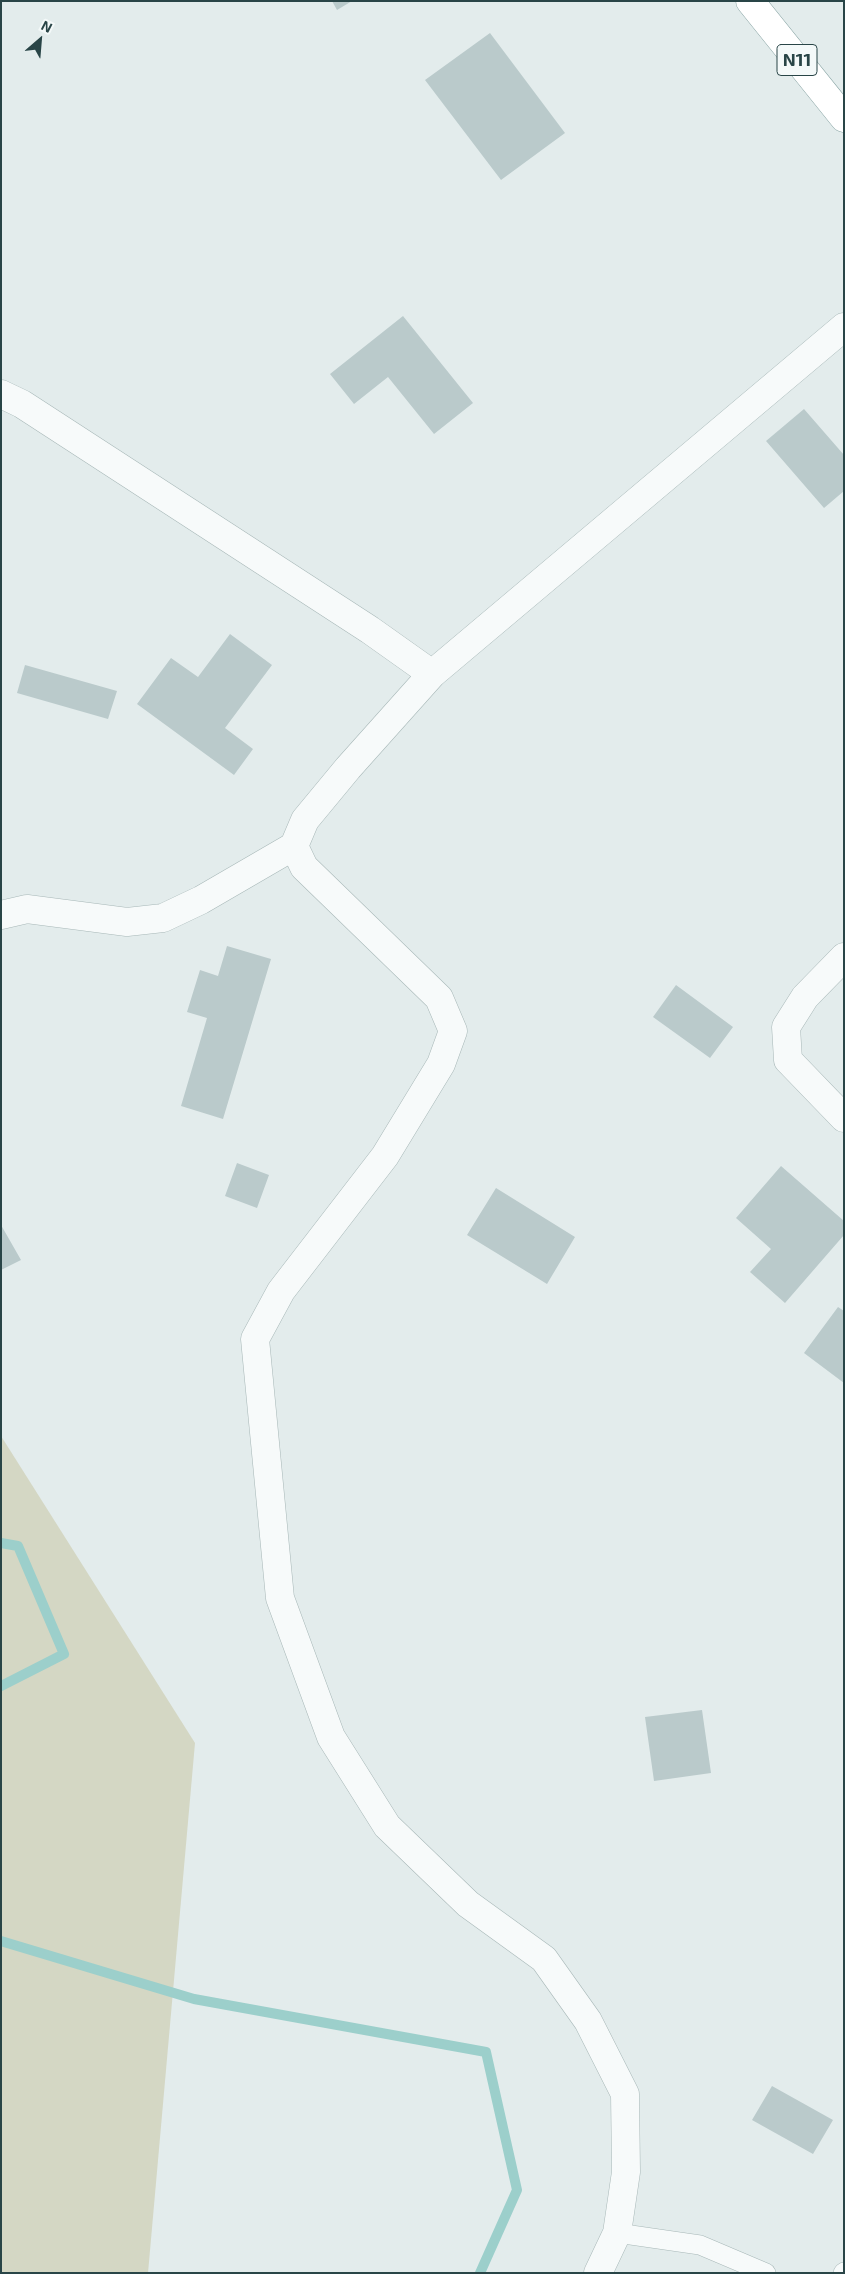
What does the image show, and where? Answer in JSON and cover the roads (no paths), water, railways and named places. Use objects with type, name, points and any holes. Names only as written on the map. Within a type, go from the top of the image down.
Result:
[{"type":"highway","name":"N11","points":[[750,1],[844,118]]},
{"type":"street","points":[[1,915],[27,909],[127,922],[163,918],[201,900],[294,846],[305,820],[348,768],[432,674],[844,327]]},
{"type":"street","points":[[1,394],[22,404],[328,603],[432,674]]},
{"type":"street","points":[[294,846],[304,866],[439,998],[453,1031],[441,1064],[385,1156],[281,1291],[255,1339],[280,1598],[331,1737],[387,1826],[468,1904],[544,1959],[588,2020],[625,2094],[626,2172],[617,2233],[598,2273]]},
{"type":"street","points":[[844,957],[805,997],[786,1027],[788,1060],[844,1118]]},
{"type":"lane","points":[[617,2233],[700,2245],[766,2273]]},
{"type":"waterway","points":[[1,1543],[18,1546],[64,1654],[1,1686]]},
{"type":"waterway","points":[[1,1941],[194,1999],[486,2052],[517,2190],[480,2273]]}]
